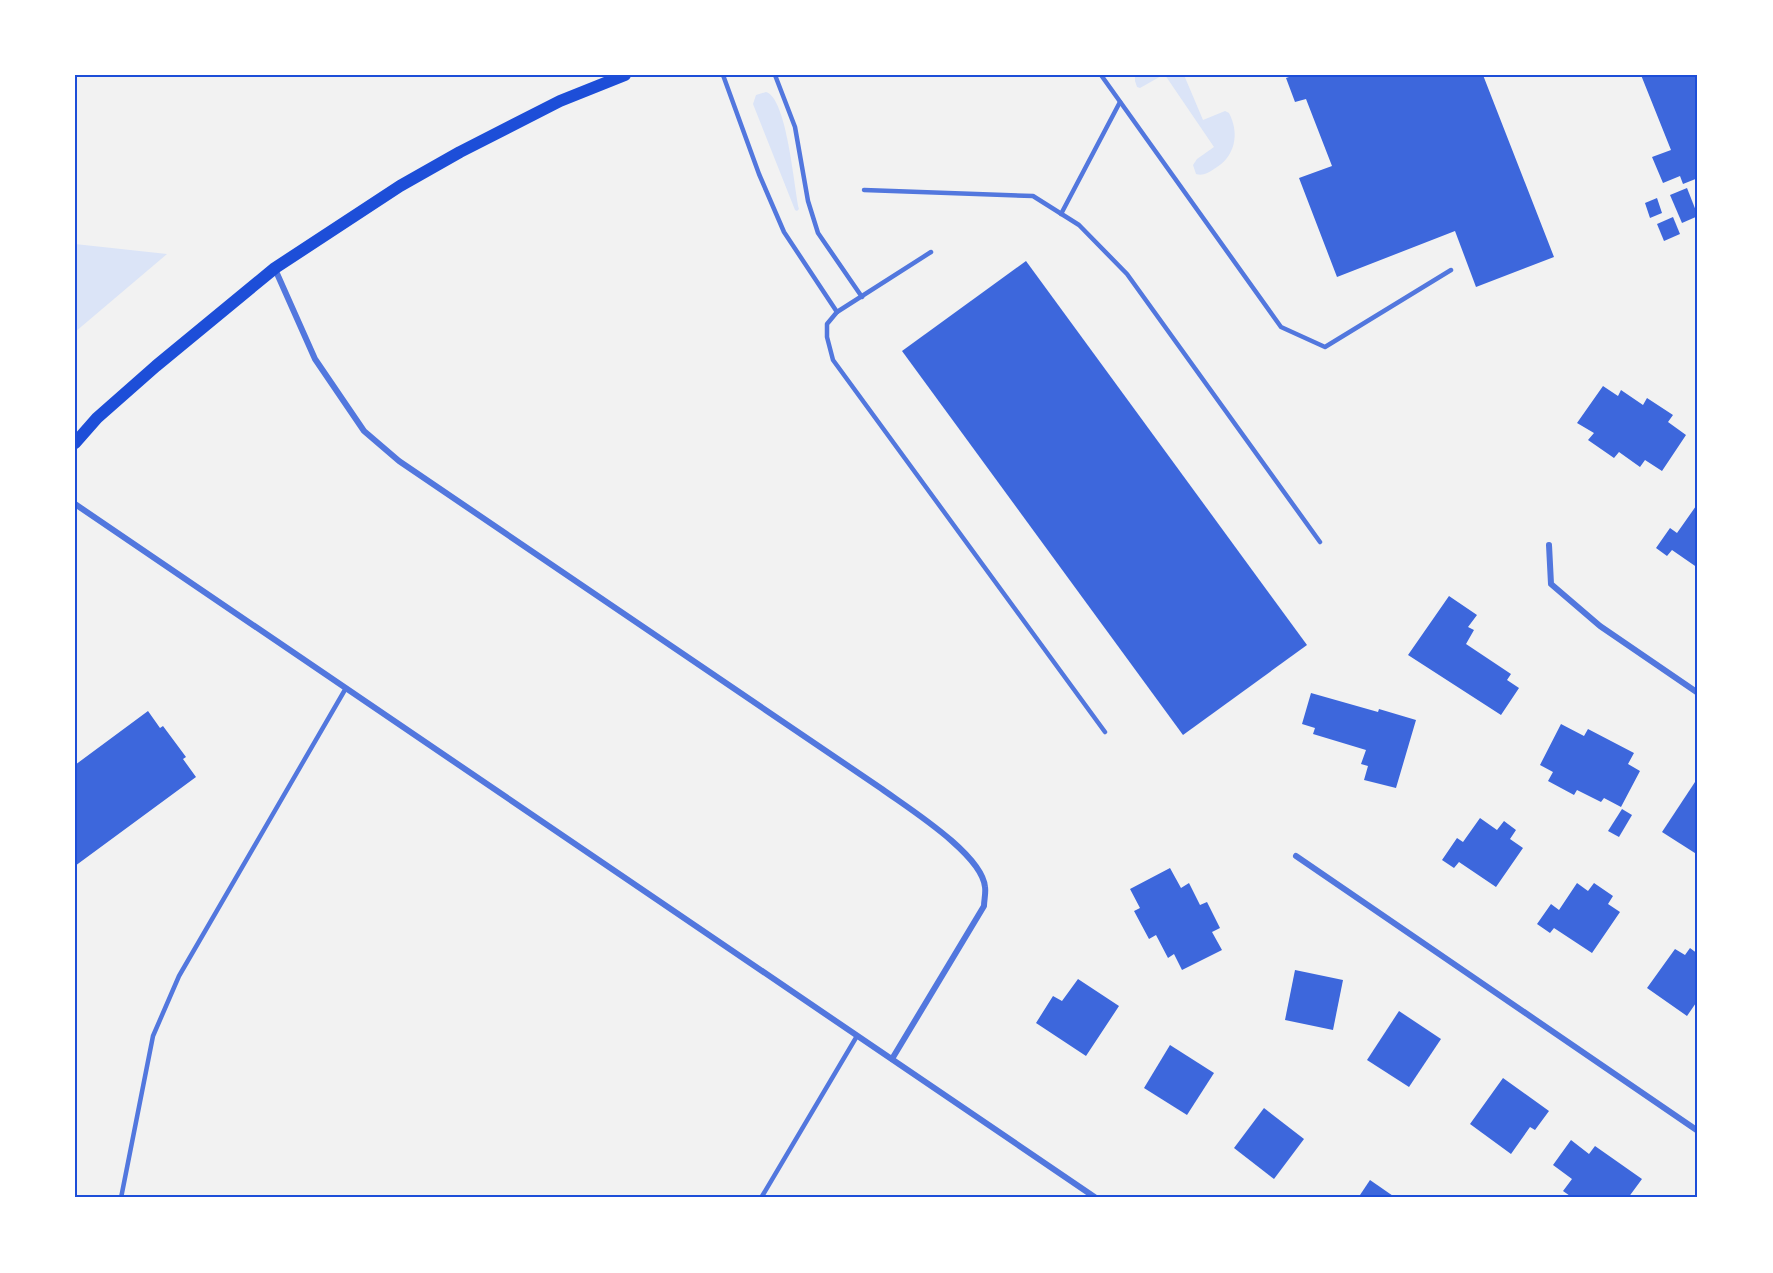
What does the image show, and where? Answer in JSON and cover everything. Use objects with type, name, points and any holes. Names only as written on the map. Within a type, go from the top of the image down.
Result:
[{"type":"main road","points":[[75,443],[97,418],[274,268],[400,186],[460,152],[561,101],[626,75]]},
{"type":"street","points":[[274,268],[315,359],[364,431],[399,461],[882,789],[947,837],[973,862],[985,885],[984,906],[892,1059]]},
{"type":"street","points":[[75,504],[1096,1198]]},
{"type":"street","points":[[1549,545],[1551,584],[1600,626],[1698,693]]},
{"type":"street","points":[[1296,856],[1698,1131]]},
{"type":"lane","points":[[723,75],[759,174],[784,232],[837,312]]},
{"type":"lane","points":[[775,75],[795,127],[808,201],[818,233],[862,297]]},
{"type":"lane","points":[[1101,75],[1281,327],[1325,347],[1451,270]]},
{"type":"lane","points":[[1061,214],[1120,102]]},
{"type":"lane","points":[[864,190],[1033,196],[1079,225],[1127,274],[1320,542]]},
{"type":"lane","points":[[931,252],[837,312],[826,324],[826,337],[833,360],[1105,732]]},
{"type":"lane","points":[[121,1198],[153,1036],[179,976],[346,688]]},
{"type":"lane","points":[[761,1198],[857,1036]]},
{"type":"shaded area","points":[[1135,75],[1163,75],[1140,88],[1137,87]]},
{"type":"shaded area","points":[[1165,75],[1184,75],[1203,120],[1225,111],[1229,113],[1234,129],[1234,144],[1227,158],[1208,173],[1196,174],[1193,165],[1197,159],[1214,147]]},
{"type":"shaded area","points":[[766,92],[773,98],[784,126],[799,209],[797,211],[753,104],[756,95]]},
{"type":"shaded area","points":[[75,244],[167,254],[75,332]]},
{"type":"building","points":[[1295,75],[1483,75],[1554,257],[1476,287],[1455,231],[1337,277],[1299,178],[1332,166],[1306,99],[1295,102],[1286,78]]},
{"type":"building","points":[[1641,75],[1698,75],[1698,178],[1683,184],[1680,176],[1663,183],[1652,157],[1671,150]]},
{"type":"building","points":[[1687,188],[1698,216],[1682,223],[1670,195]]},
{"type":"building","points":[[1657,198],[1662,213],[1650,218],[1645,203]]},
{"type":"building","points":[[1673,217],[1680,234],[1664,241],[1657,224]]},
{"type":"building","points":[[1026,261],[1307,645],[1183,735],[902,351]]},
{"type":"building","points":[[1603,386],[1618,396],[1621,390],[1643,405],[1647,398],[1673,415],[1668,422],[1686,435],[1662,471],[1645,460],[1640,467],[1619,452],[1614,458],[1588,440],[1594,433],[1577,423]]},
{"type":"building","points":[[1696,506],[1698,508],[1698,568],[1672,550],[1667,556],[1656,548],[1670,528],[1677,533]]},
{"type":"building","points":[[1449,596],[1477,615],[1468,627],[1474,630],[1466,644],[1511,674],[1507,680],[1519,688],[1501,715],[1408,655]]},
{"type":"building","points":[[1311,693],[1416,720],[1396,788],[1364,780],[1368,766],[1361,764],[1366,750],[1313,734],[1315,728],[1302,724]]},
{"type":"building","points":[[148,711],[160,728],[163,726],[186,757],[183,759],[196,777],[75,866],[75,765]]},
{"type":"building","points":[[1561,724],[1584,736],[1588,729],[1634,753],[1628,764],[1640,771],[1621,807],[1604,798],[1601,802],[1577,790],[1574,795],[1548,781],[1553,772],[1540,765]]},
{"type":"building","points":[[1695,782],[1698,784],[1698,855],[1662,832]]},
{"type":"building","points":[[1622,809],[1632,815],[1619,837],[1608,831]]},
{"type":"building","points":[[1480,818],[1497,830],[1504,821],[1516,830],[1510,839],[1523,848],[1496,887],[1459,862],[1454,868],[1442,860],[1457,838],[1463,842]]},
{"type":"building","points":[[1170,868],[1181,888],[1189,883],[1200,905],[1207,902],[1220,928],[1212,932],[1222,950],[1182,970],[1174,954],[1168,958],[1156,935],[1149,939],[1134,911],[1140,908],[1130,889]]},
{"type":"building","points":[[1577,883],[1588,891],[1594,883],[1613,896],[1608,904],[1620,912],[1592,953],[1554,928],[1550,933],[1537,924],[1551,904],[1559,910]]},
{"type":"building","points":[[1690,948],[1698,954],[1698,1000],[1687,1016],[1647,988],[1675,949],[1685,955]]},
{"type":"building","points":[[1295,970],[1343,980],[1333,1030],[1285,1020]]},
{"type":"building","points":[[1078,979],[1119,1006],[1086,1056],[1036,1023],[1053,996],[1062,1001]]},
{"type":"building","points":[[1399,1011],[1441,1039],[1409,1087],[1367,1060]]},
{"type":"building","points":[[1170,1045],[1214,1073],[1187,1115],[1144,1088]]},
{"type":"building","points":[[1503,1078],[1549,1111],[1535,1130],[1530,1127],[1511,1154],[1470,1124]]},
{"type":"building","points":[[1264,1108],[1304,1139],[1274,1179],[1234,1148]]},
{"type":"building","points":[[1571,1140],[1589,1154],[1595,1146],[1642,1179],[1628,1198],[1622,1195],[1620,1198],[1573,1198],[1563,1191],[1572,1179],[1553,1165]]},
{"type":"building","points":[[1370,1180],[1396,1198],[1358,1198]]}]
